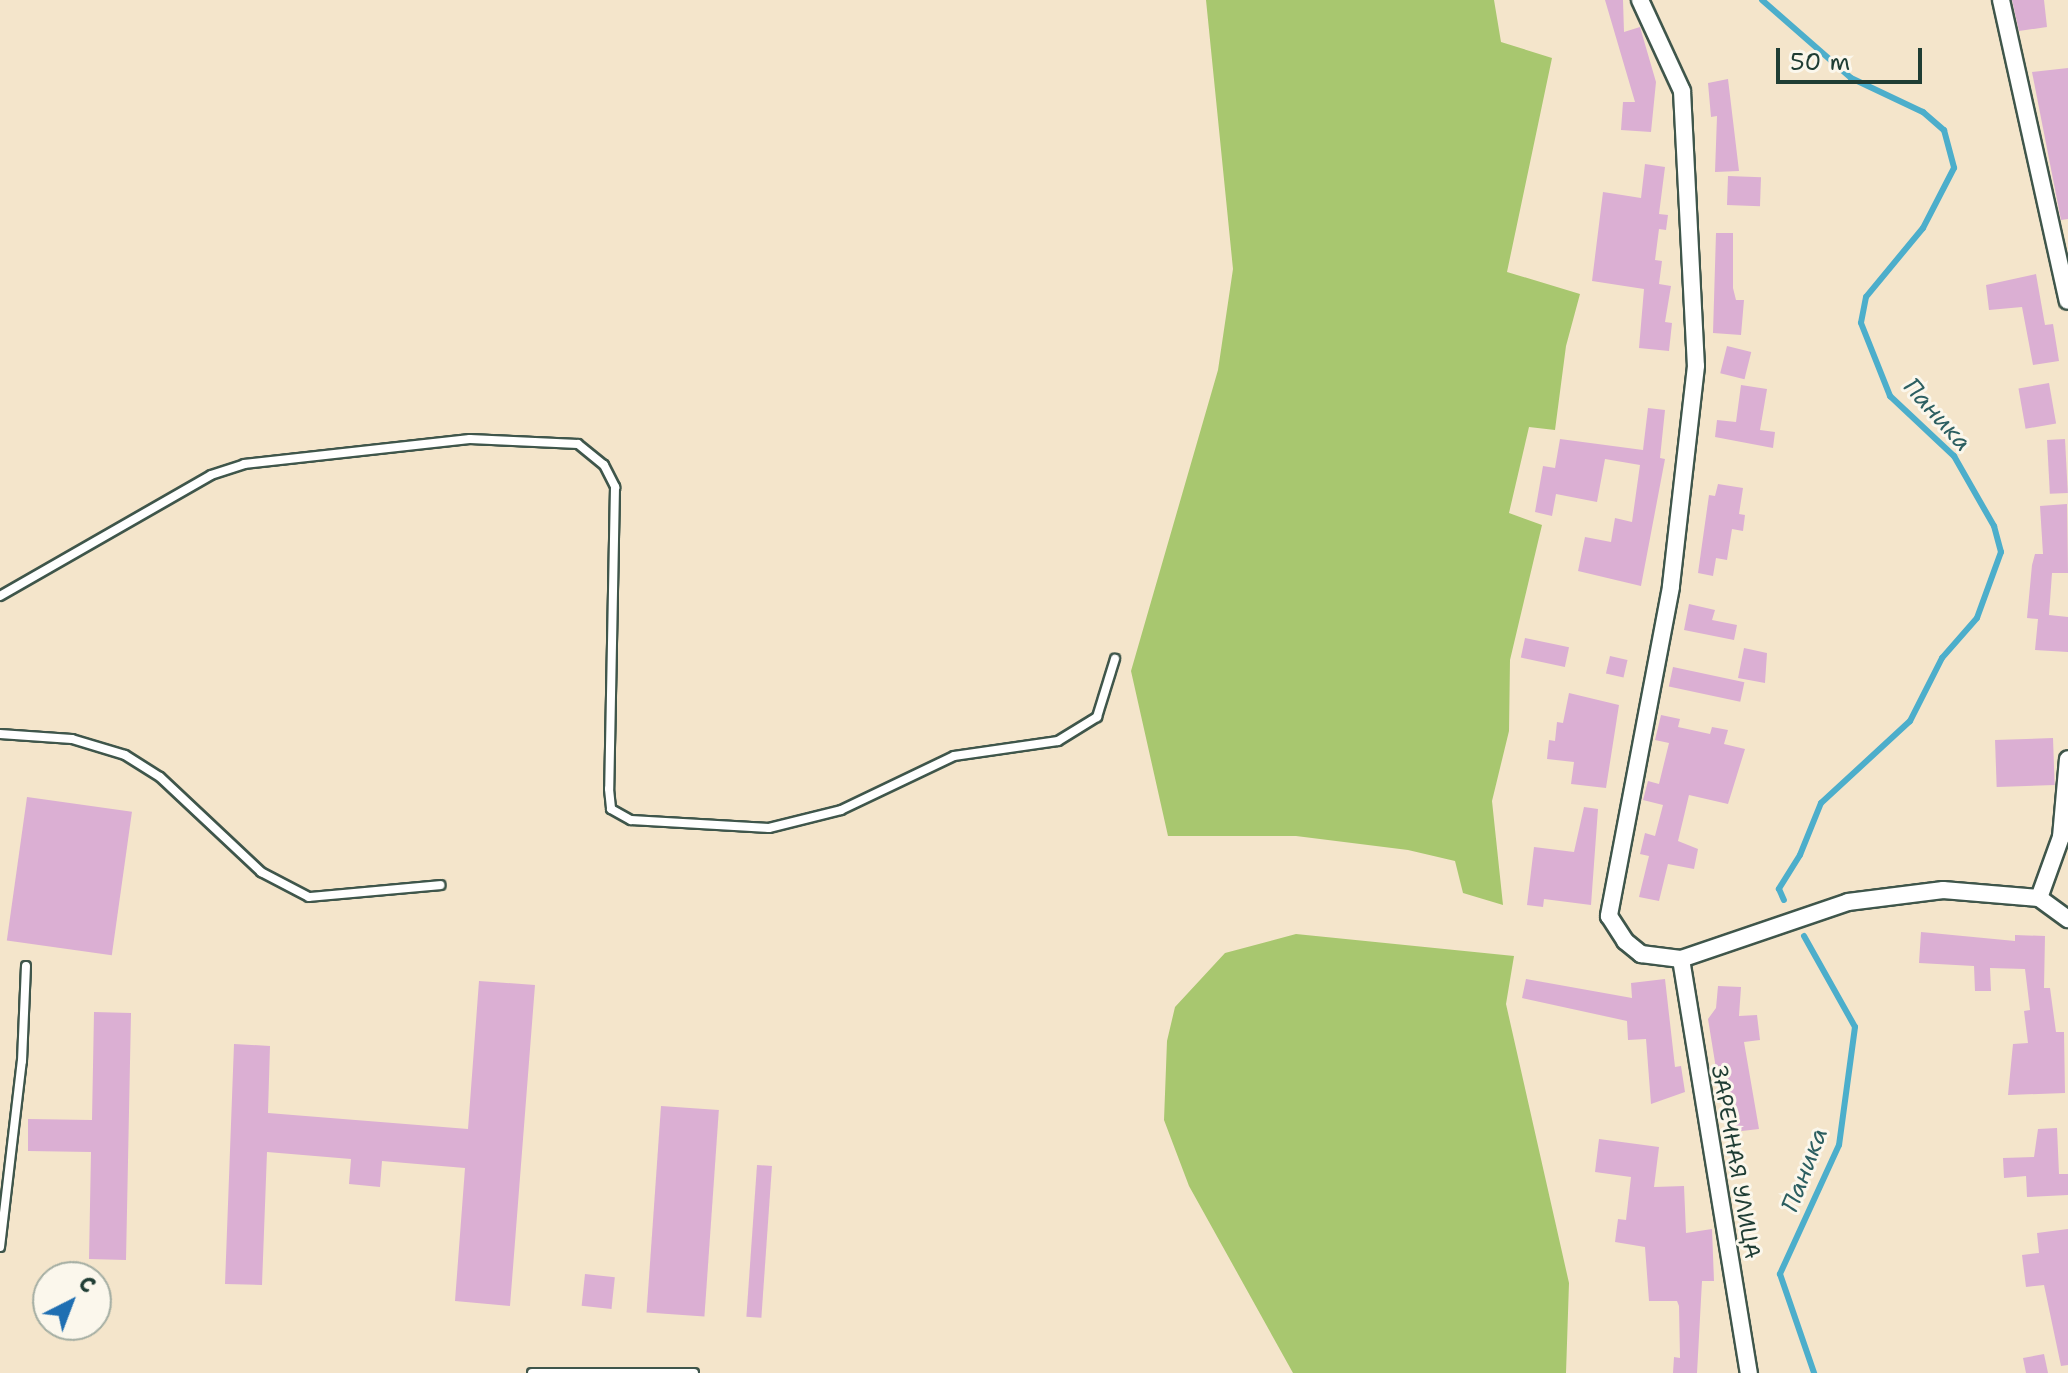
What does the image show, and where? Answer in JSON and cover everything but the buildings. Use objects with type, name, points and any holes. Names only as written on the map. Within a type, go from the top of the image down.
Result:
[{"type":"street","points":[[1640,0],[1682,91],[1696,366],[1671,587],[1609,916],[1625,941],[1641,954],[1681,959],[1848,902],[1943,890],[2039,898],[2068,919]]},
{"type":"street","points":[[2001,0],[2068,301]]},
{"type":"street","points":[[2039,898],[2061,837],[2068,759]]},
{"type":"street","name":"ЗАРЕЧНАЯ УЛИЦА","points":[[1681,959],[1749,1373]]},
{"type":"lane","points":[[0,596],[211,475],[244,464],[319,452],[470,439],[578,444],[604,465],[615,487],[611,809],[631,820],[661,822],[769,828],[841,810],[954,756],[1058,741],[1097,717],[1115,659]]},
{"type":"lane","points":[[0,734],[72,739],[125,755],[160,777],[261,872],[309,897],[440,885]]},
{"type":"lane","points":[[0,1247],[22,1061],[26,966]]},
{"type":"lane","points":[[532,1373],[694,1373]]},
{"type":"green space","points":[[1206,0],[1494,0],[1501,42],[1552,58],[1507,272],[1580,294],[1566,346],[1555,430],[1529,427],[1509,513],[1542,525],[1510,660],[1509,731],[1492,801],[1503,905],[1463,893],[1455,861],[1408,850],[1296,836],[1168,836],[1131,671],[1218,370],[1233,269]]},
{"type":"green space","points":[[1296,934],[1514,956],[1506,1004],[1569,1283],[1566,1373],[1293,1373],[1189,1186],[1164,1120],[1167,1041],[1175,1007],[1225,953]]},
{"type":"waterway","name":"Паника","points":[[1762,0],[1851,78],[1923,112],[1944,130],[1954,168],[1923,228],[1866,297],[1861,323],[1890,396],[1954,456],[1994,526],[2001,552],[1977,618],[1942,658],[1910,721],[1821,803],[1800,855],[1779,889],[1784,900]]},
{"type":"waterway","name":"Паника","points":[[1804,936],[1855,1027],[1839,1145],[1780,1274],[1814,1373]]}]
